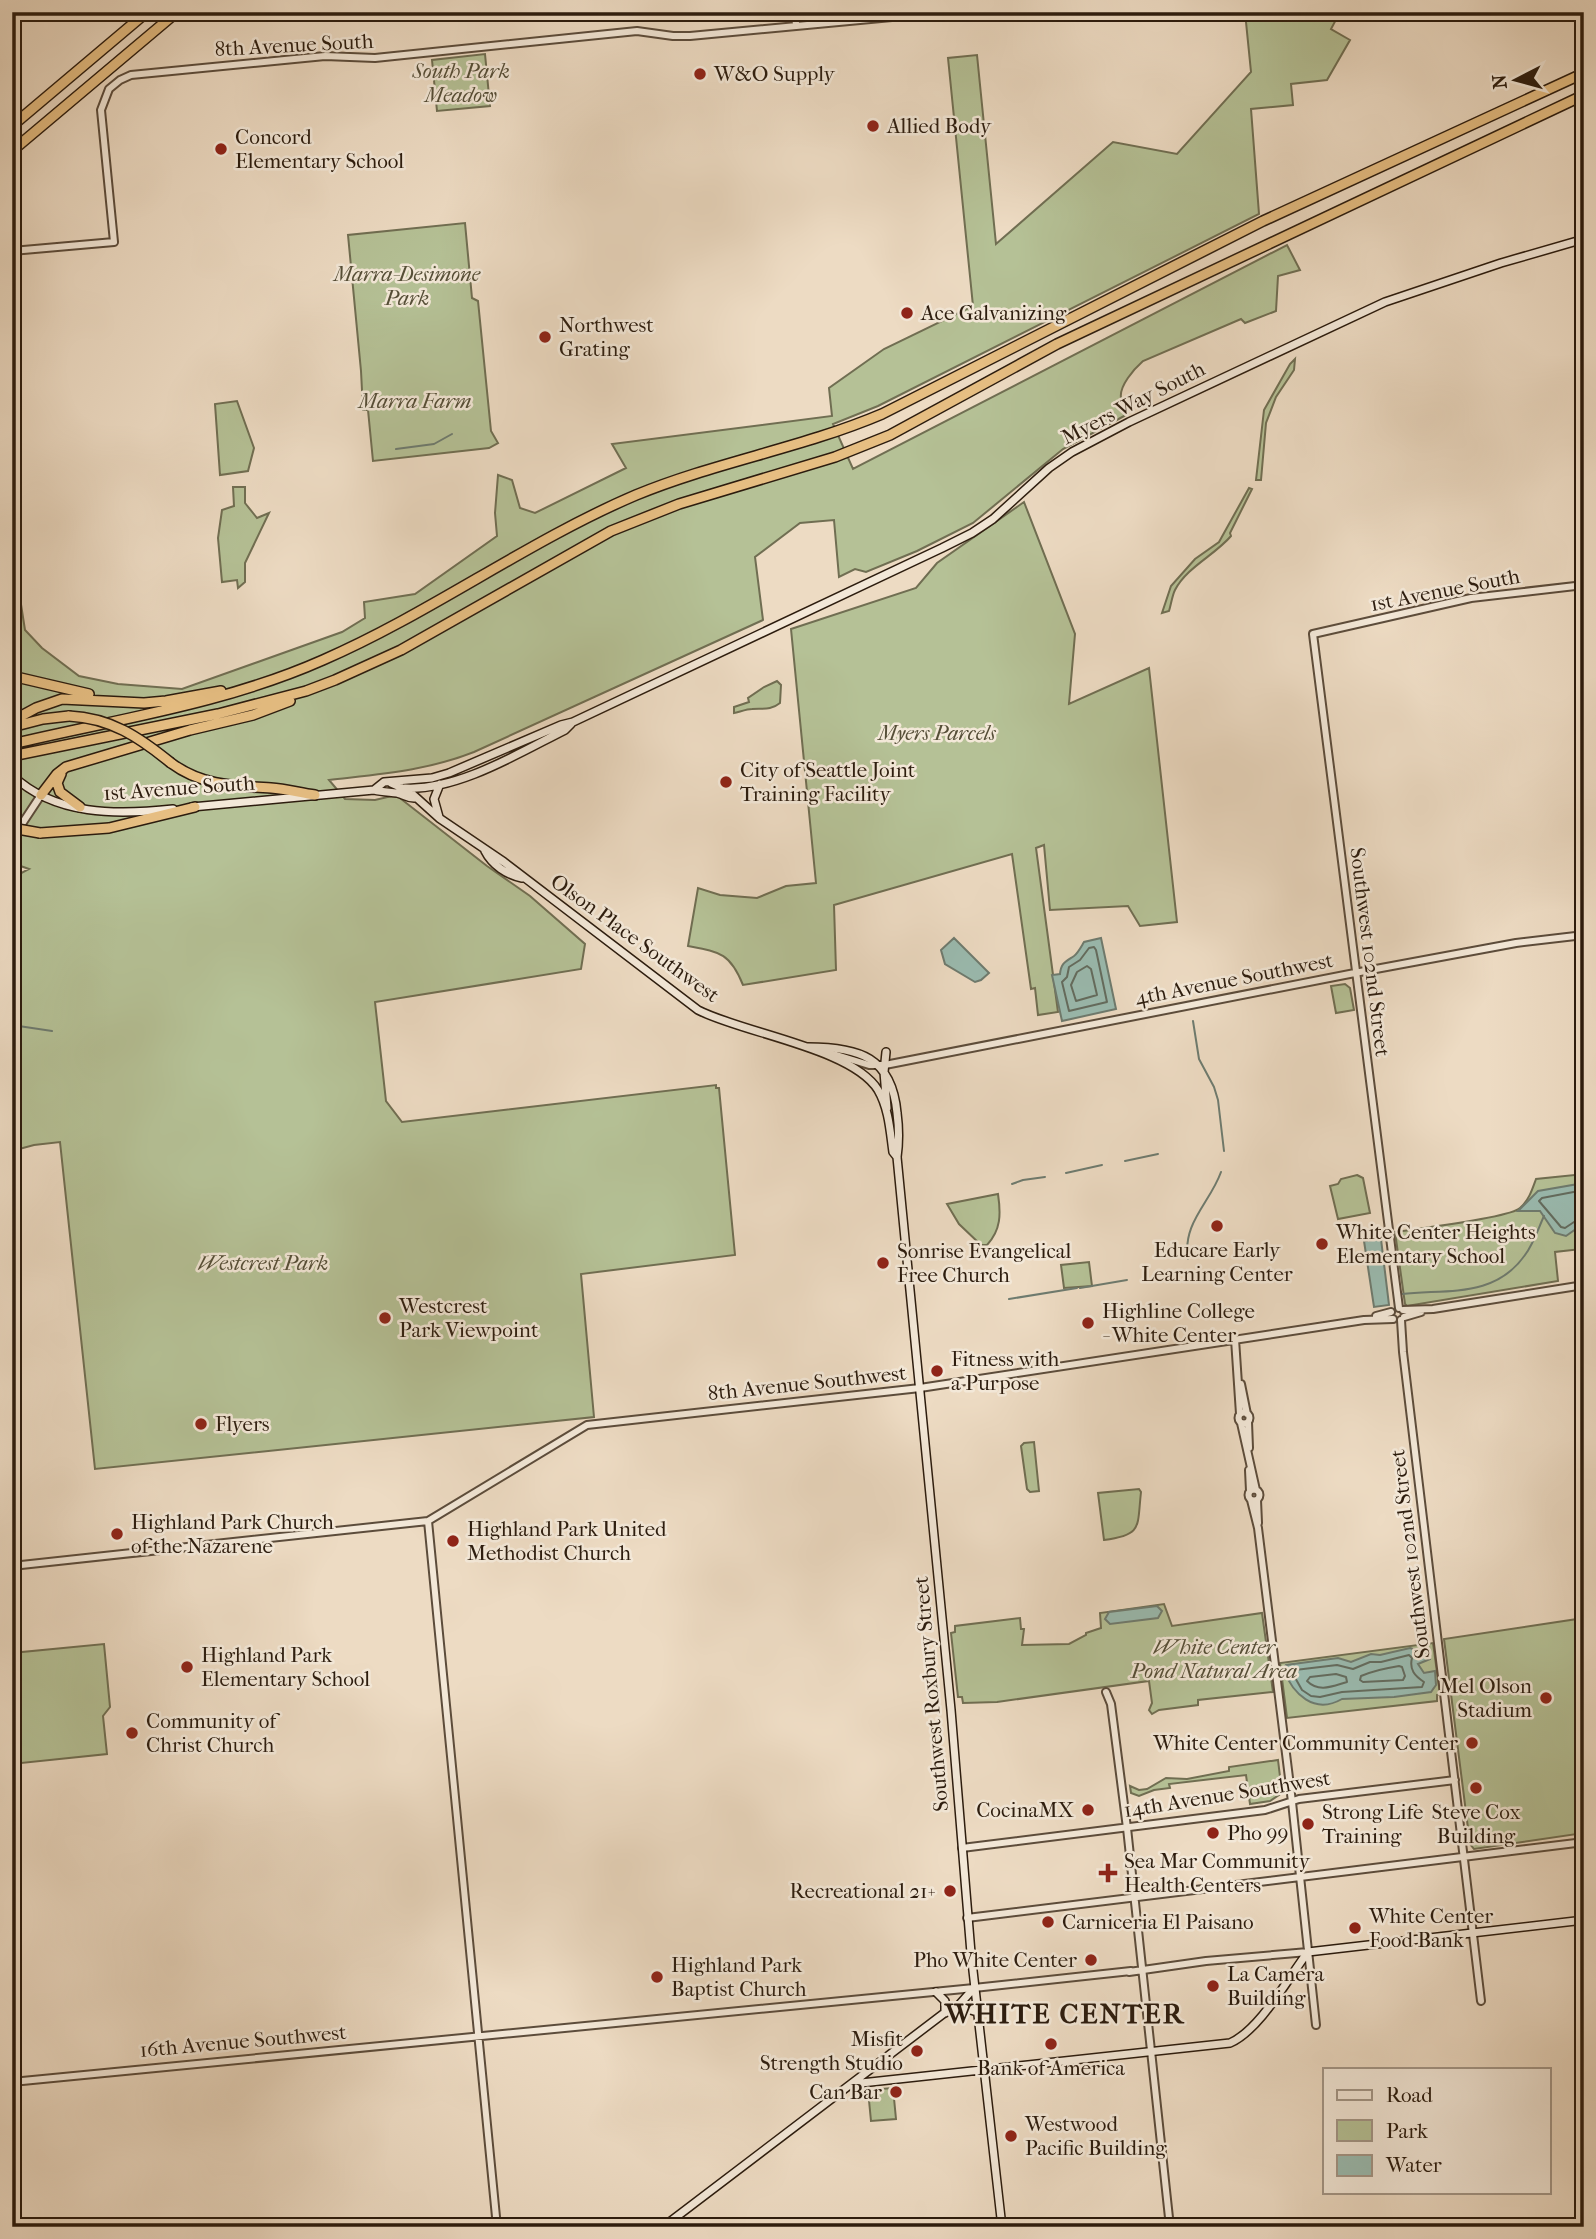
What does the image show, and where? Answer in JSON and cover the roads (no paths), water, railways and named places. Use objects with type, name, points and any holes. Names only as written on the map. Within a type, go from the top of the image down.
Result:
[{"type":"highway","points":[[12,127],[147,12]]},
{"type":"highway","points":[[12,151],[177,12]]},
{"type":"highway","points":[[12,744],[156,714],[297,671],[342,652],[544,542],[639,494],[834,433],[882,414],[1263,221],[1584,73]]},
{"type":"highway","points":[[12,756],[218,714],[306,691],[401,650],[611,531],[679,504],[835,457],[872,443],[1057,344],[1584,94]]},
{"type":"highway","points":[[12,676],[118,701]]},
{"type":"highway","points":[[12,721],[36,708],[62,699],[166,701],[254,685]]},
{"type":"highway","points":[[41,795],[66,767],[165,737],[253,715],[295,699],[306,691]]},
{"type":"highway","points":[[12,727],[69,716],[95,719],[125,729],[190,775],[215,784],[315,795]]},
{"type":"highway","points":[[66,767],[58,779],[58,788],[80,807]]},
{"type":"highway","points":[[12,828],[40,833],[108,828],[195,807]]},
{"type":"main road","name":"Myers Way South","points":[[384,782],[432,778],[477,763],[573,722],[971,533],[993,520],[1049,468],[1072,452],[1298,341],[1409,292],[1584,239]]},
{"type":"main road","name":"Myers Way South","points":[[377,791],[410,792],[494,765],[565,730],[573,722]]},
{"type":"main road","name":"1st Avenue South","points":[[15,777],[41,795],[93,811],[125,813],[377,791]]},
{"type":"main road","points":[[410,792],[415,784],[430,781],[432,778]]},
{"type":"main road","points":[[377,791],[384,782]]},
{"type":"main road","name":"Olson Place Southwest","points":[[384,782],[410,792],[485,851],[489,859],[501,869],[524,879],[698,1010],[721,1020],[808,1047],[859,1070],[874,1085]]},
{"type":"main road","points":[[439,817],[434,799],[440,784]]},
{"type":"main road","name":"Olson Place Southwest","points":[[377,791],[399,794],[409,799],[410,792]]},
{"type":"main road","name":"Olson Place Southwest","points":[[808,1047],[834,1047],[886,1065]]},
{"type":"main road","points":[[886,1065],[887,1112]]},
{"type":"main road","name":"Southwest Roxbury Street","points":[[886,1065],[898,1116],[897,1157],[951,1704],[967,1918],[982,2071],[1002,2227]]},
{"type":"main road","name":"Southwest Roxbury Street","points":[[874,1085],[887,1112],[893,1153],[897,1157]]},
{"type":"main road","points":[[852,2084],[1230,2043],[1242,2038],[1253,2027],[1308,1952],[1584,1920]]},
{"type":"main road","points":[[663,2227],[945,2013],[958,2006],[974,1989]]},
{"type":"main road","points":[[936,1992],[945,2001],[945,2013]]},
{"type":"main road","points":[[958,2006],[977,2011]]},
{"type":"main road","points":[[883,2060],[880,2072],[890,2080]]},
{"type":"street","points":[[795,12],[796,26]]},
{"type":"street","name":"8th Avenue South","points":[[12,251],[114,242],[102,104],[109,89],[131,75],[325,56],[375,58],[638,30],[690,36],[945,12]]},
{"type":"street","name":"1st Avenue South","points":[[1313,634],[1471,598],[1584,585]]},
{"type":"street","name":"Southwest 102nd Street","points":[[1313,634],[1394,1275],[1481,2001]]},
{"type":"street","points":[[12,839],[41,795]]},
{"type":"street","name":"4th Avenue Southwest","points":[[886,1065],[1355,973],[1516,943],[1584,934]]},
{"type":"street","points":[[808,1047],[869,1065],[886,1065]]},
{"type":"street","name":"8th Avenue Southwest","points":[[428,1521],[587,1425],[920,1388],[1584,1285]]},
{"type":"street","points":[[1235,1339],[1243,1414],[1238,1419],[1244,1422],[1253,1491],[1259,1495],[1254,1500],[1292,1802],[1315,2025]]},
{"type":"street","points":[[12,1566],[428,1521],[497,2227]]},
{"type":"street","points":[[1106,1692],[1112,1706],[1127,1828],[1170,2227]]},
{"type":"street","name":"14th Avenue Southwest","points":[[962,1848],[1265,1810],[1299,1799],[1455,1780]]},
{"type":"street","points":[[967,1918],[1584,1842]]},
{"type":"street","name":"16th Avenue Southwest","points":[[12,2082],[974,1989],[1308,1952]]},
{"type":"water","points":[[954,938],[989,973],[981,980],[975,982],[945,964],[941,950]]},
{"type":"water","points":[[1101,938],[1116,1009],[1062,1021],[1052,975],[1060,974],[1062,965],[1075,955],[1084,942]]},
{"type":"water","points":[[1584,1183],[1584,1228],[1576,1229],[1566,1236],[1555,1233],[1540,1211],[1518,1211],[1538,1191]]},
{"type":"water","points":[[1381,1239],[1389,1305],[1374,1307],[1364,1241]]},
{"type":"water","points":[[1157,1606],[1162,1611],[1158,1618],[1110,1624],[1105,1619],[1109,1612]]},
{"type":"water","name":"White Center Pond Natural Area","points":[[1410,1648],[1430,1655],[1430,1659],[1418,1664],[1424,1673],[1435,1671],[1436,1685],[1431,1692],[1342,1699],[1322,1705],[1299,1694],[1283,1669],[1286,1665],[1338,1658],[1351,1662],[1371,1654],[1380,1655]]},
{"type":"waterway","points":[[396,449],[434,444],[452,434]]},
{"type":"waterway","points":[[1193,1021],[1199,1059],[1218,1100],[1224,1151]]},
{"type":"waterway","points":[[12,1025],[52,1031]]},
{"type":"waterway","points":[[1125,1161],[1158,1154]]},
{"type":"waterway","points":[[1066,1173],[1102,1165]]},
{"type":"waterway","points":[[1188,1259],[1187,1246],[1193,1224],[1221,1172]]},
{"type":"waterway","points":[[1012,1184],[1045,1177]]},
{"type":"waterway","points":[[1402,1294],[1470,1289],[1500,1279],[1525,1255],[1544,1216]]},
{"type":"waterway","points":[[1080,1288],[1127,1280]]},
{"type":"waterway","points":[[1009,1299],[1077,1288]]},
{"type":"place","name":"W&O Supply","points":[[700,74]]},
{"type":"place","name":"Allied Body","points":[[873,126]]},
{"type":"place","name":"Concord Elementary School","points":[[221,149]]},
{"type":"place","name":"Ace Galvanizing","points":[[907,313]]},
{"type":"place","name":"Northwest Grating","points":[[545,337]]},
{"type":"place","name":"City of Seattle Joint Training Facility","points":[[726,782]]},
{"type":"place","name":"Educare Early Learning Center","points":[[1217,1226]]},
{"type":"place","name":"White Center Heights Elementary School","points":[[1322,1244]]},
{"type":"place","name":"Sonrise Evangelical Free Church","points":[[883,1263]]},
{"type":"place","name":"Westcrest Park Viewpoint","points":[[385,1318]]},
{"type":"place","name":"Highline College - White Center","points":[[1088,1323]]},
{"type":"place","name":"Fitness with a Purpose","points":[[937,1371]]},
{"type":"place","name":"Flyers","points":[[201,1424]]},
{"type":"place","name":"Highland Park Church of the Nazarene","points":[[117,1534]]},
{"type":"place","name":"Highland Park United Methodist Church","points":[[453,1541]]},
{"type":"place","name":"Highland Park Elementary School","points":[[187,1667]]},
{"type":"place","name":"Mel Olson Stadium","points":[[1546,1698]]},
{"type":"place","name":"Community of Christ Church","points":[[132,1733]]},
{"type":"place","name":"White Center Community Center","points":[[1472,1743]]},
{"type":"place","name":"Steve Cox Building","points":[[1476,1788]]},
{"type":"place","name":"CocinaMX","points":[[1088,1810]]},
{"type":"place","name":"Strong Life Training","points":[[1308,1824]]},
{"type":"place","name":"Pho 99","points":[[1213,1833]]},
{"type":"place","name":"Sea Mar Community Health Centers","points":[[1108,1873]]},
{"type":"place","name":"Recreational 21+","points":[[950,1891]]},
{"type":"place","name":"Carniceria El Paisano","points":[[1048,1922]]},
{"type":"place","name":"White Center Food Bank","points":[[1355,1928]]},
{"type":"place","name":"Pho White Center","points":[[1091,1960]]},
{"type":"place","name":"Highland Park Baptist Church","points":[[657,1977]]},
{"type":"place","name":"La Camera Building","points":[[1213,1986]]},
{"type":"place","name":"Bank of America","points":[[1051,2044]]},
{"type":"place","name":"Misfit Strength Studio","points":[[917,2051]]},
{"type":"place","name":"Can Bar","points":[[896,2092]]},
{"type":"place","name":"Westwood Pacific Building","points":[[1011,2136]]},
{"type":"district","name":"WHITE CENTER","points":[[1065,2013]]},
{"type":"park label","name":"South Park Meadow","points":[[461,83]]},
{"type":"park label","name":"Marra-Desimone Park","points":[[407,286]]},
{"type":"park label","name":"Marra Farm","points":[[415,401]]},
{"type":"park label","name":"Myers Parcels","points":[[937,733]]},
{"type":"park label","name":"Westcrest Park","points":[[263,1263]]}]
